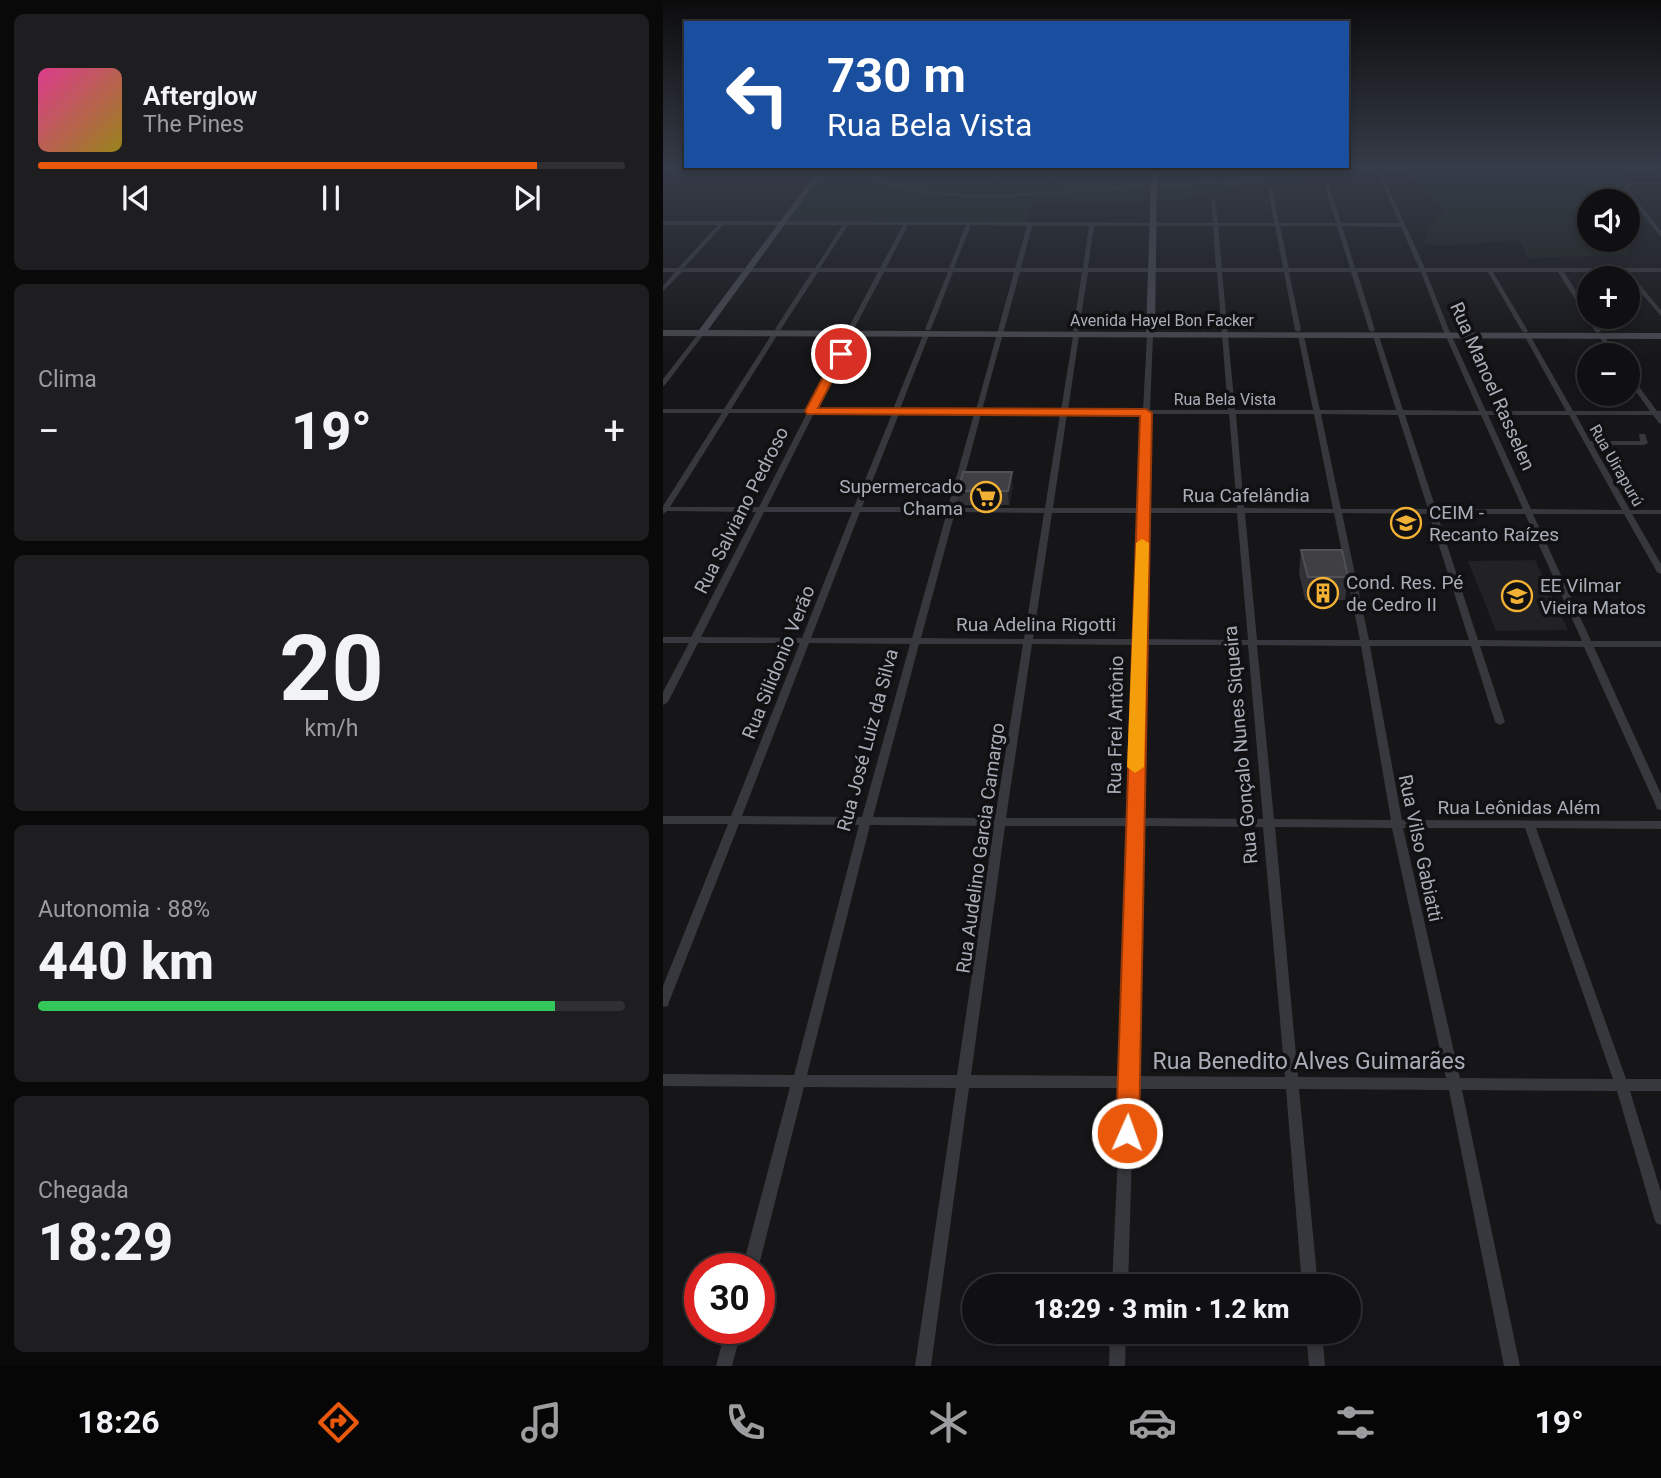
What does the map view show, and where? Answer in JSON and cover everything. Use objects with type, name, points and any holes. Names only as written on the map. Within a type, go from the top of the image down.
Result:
[{"type":"street","points":[[663,289],[714,232]]},
{"type":"street","points":[[663,384],[776,232]]},
{"type":"street","points":[[664,510],[841,232]]},
{"type":"street","name":"Rua Salviano Pedroso","points":[[663,702],[902,232]]},
{"type":"street","name":"Rua Silidonio Verão","points":[[663,1002],[966,232]]},
{"type":"street","name":"Rua José Luiz da Silva","points":[[754,1253],[866,821],[1028,232]]},
{"type":"street","name":"Rua Audelino Garcia Camargo","points":[[923,1366],[1000,822],[1091,232]]},
{"type":"street","name":"Rua Frei Antônio","points":[[1121,1274],[1130,1081],[1134,823],[1153,232]]},
{"type":"street","name":"Rua Gonçalo Nunes Siqueira","points":[[1216,232],[1309,1274]]},
{"type":"street","name":"Rua Vilso Gabiatti","points":[[1279,232],[1365,643],[1397,824],[1512,1366]]},
{"type":"street","points":[[1342,232],[1500,722]]},
{"type":"street","name":"Rua Manoel Rasselen","points":[[1405,232],[1661,806]]},
{"type":"street","points":[[663,270],[1577,271]]},
{"type":"street","points":[[1640,271],[1661,270]]},
{"type":"street","name":"Rua Uirapurú","points":[[1490,271],[1661,572]]},
{"type":"street","points":[[1560,271],[1577,297]]},
{"type":"street","points":[[1640,289],[1661,314]]},
{"type":"street","points":[[1597,329],[1606,343]]},
{"type":"street","name":"Avenida Hayel Bon Facker","points":[[663,331],[1661,334]]},
{"type":"street","points":[[1640,390],[1658,413],[1661,422]]},
{"type":"street","name":"Rua Bela Vista","points":[[663,411],[1658,413]]},
{"type":"street","points":[[1588,443],[1644,443],[1642,436]]},
{"type":"street","name":"Rua Cafelândia","points":[[664,510],[1661,512]]},
{"type":"street","name":"Rua Adelina Rigotti","points":[[663,639],[1661,644]]},
{"type":"street","name":"Rua Leônidas Além","points":[[663,820],[1661,825]]},
{"type":"street","points":[[1529,824],[1621,1083],[1661,1218]]},
{"type":"street","name":"Rua Benedito Alves Guimarães","points":[[663,1080],[1661,1085]]},
{"type":"street","points":[[724,1366],[730,1344]]},
{"type":"street","points":[[1117,1366],[1118,1344]]},
{"type":"street","points":[[1315,1344],[1317,1366]]},
{"type":"shaded area","points":[[1427,232],[1577,232],[1577,252],[1628,252],[1628,255],[1528,258],[1519,240],[1443,246],[1424,244]]},
{"type":"shaded area","name":"EE Vilmar Vieira Matos","points":[[1535,560],[1568,630],[1496,631],[1468,561]]},
{"type":"building","points":[[963,472],[1012,472],[1008,491],[958,491]]},
{"type":"building","points":[[1301,550],[1342,550],[1348,577],[1308,577]]},
{"type":"slow traffic","points":[[1135,767],[1142,543]]},
{"type":"place","name":"Supermercado Chama","points":[[986,497]]},
{"type":"place","name":"CEIM - Recanto Raízes","points":[[1406,523]]},
{"type":"place","name":"Cond. Res. Pé de Cedro II","points":[[1323,593]]},
{"type":"place","name":"EE Vilmar Vieira Matos","points":[[1517,596]]},
{"type":"route","points":[[841,354],[811,411],[1146,413],[1127,1133]]}]
